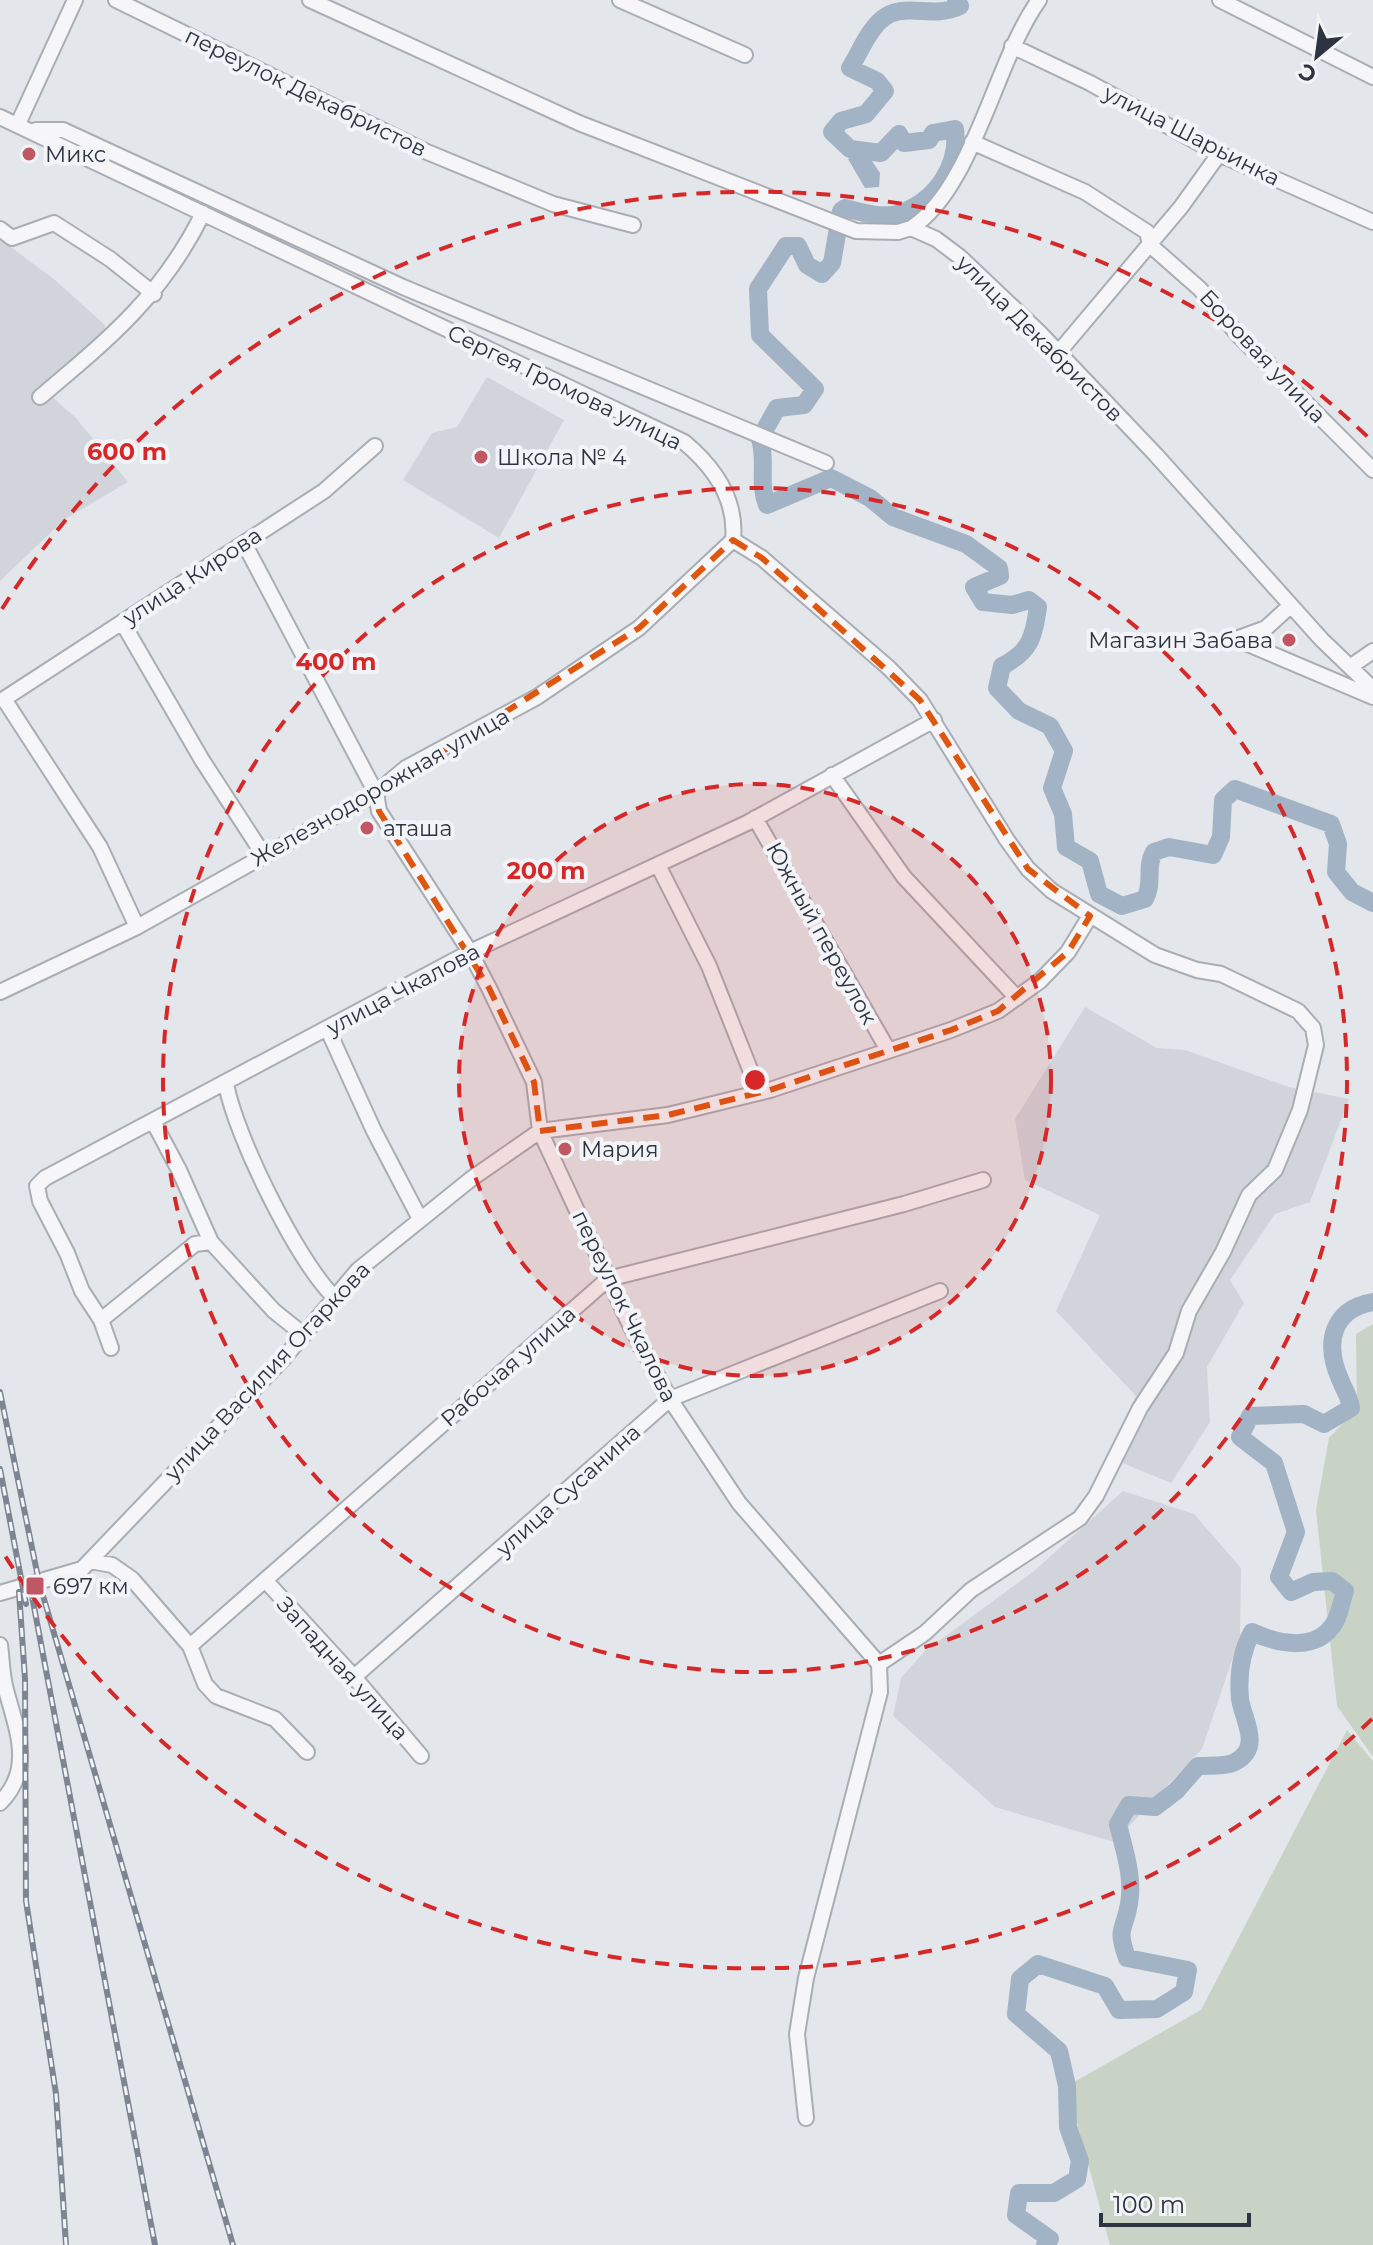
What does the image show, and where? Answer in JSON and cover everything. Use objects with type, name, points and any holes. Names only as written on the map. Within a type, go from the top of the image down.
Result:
[{"type":"street","points":[[75,0],[24,127],[63,130],[161,178],[403,287],[826,463]]},
{"type":"street","name":"переулок Декабристов","points":[[116,0],[414,146],[553,204],[633,225]]},
{"type":"street","points":[[310,0],[579,123],[856,231],[898,232],[911,228],[940,200],[962,168],[1012,46],[1039,0]]},
{"type":"street","points":[[620,0],[745,55]]},
{"type":"street","points":[[1220,0],[1373,77]]},
{"type":"street","name":"улица Шарьинка","points":[[1012,46],[1090,83],[1219,154],[1373,222]]},
{"type":"street","name":"Сергея Громова улица","points":[[0,117],[684,442],[711,465],[735,518],[733,540]]},
{"type":"street","name":"Боровая улица","points":[[972,142],[1085,192],[1147,232],[1150,245],[1200,289],[1239,336],[1373,470]]},
{"type":"street","points":[[1058,353],[1150,245],[1219,154]]},
{"type":"street","points":[[40,397],[154,294],[185,250],[203,213]]},
{"type":"street","points":[[0,229],[12,238],[54,223],[110,259],[154,294]]},
{"type":"street","name":"улица Декабристов","points":[[911,228],[936,239],[960,257],[1058,353],[1156,455],[1290,606],[1373,689]]},
{"type":"street","name":"улица Кирова","points":[[137,927],[100,847],[4,699],[324,491],[375,446]]},
{"type":"street","points":[[733,540],[762,558],[889,668],[934,720],[978,796],[1028,869],[1090,916],[1121,930],[1155,955],[1197,970],[1221,974],[1298,1011],[1313,1028],[1316,1045],[1300,1110],[1275,1170],[1249,1195],[1223,1252],[1189,1311],[1176,1353],[1140,1408],[1096,1496],[1080,1518],[971,1590],[925,1633],[879,1664],[877,1705],[806,1978],[797,2034],[806,2118]]},
{"type":"street","name":"Железнодорожная улица","points":[[0,992],[137,927],[376,793],[406,768],[537,697],[639,628],[733,540]]},
{"type":"street","name":"переулок Чкалова","points":[[244,543],[376,793],[379,811],[470,952],[534,1082],[540,1131],[608,1279],[670,1399],[739,1503],[879,1664]]},
{"type":"street","points":[[1290,606],[1266,628],[1236,639],[1373,697]]},
{"type":"street","points":[[122,622],[202,760],[263,854]]},
{"type":"street","points":[[1350,667],[1373,651]]},
{"type":"street","name":"улица Чкалова","points":[[111,1348],[101,1320],[82,1291],[67,1253],[40,1201],[37,1186],[72,1162],[226,1084],[470,952],[755,818],[934,720]]},
{"type":"street","points":[[832,775],[904,877],[1017,998]]},
{"type":"street","name":"Южный переулок","points":[[755,818],[888,1050]]},
{"type":"street","points":[[658,865],[709,966],[759,1092]]},
{"type":"street","name":"улица Василия Огаркова","points":[[3,1592],[73,1573],[90,1561],[99,1548],[304,1335],[333,1296],[420,1219],[540,1131],[668,1115],[759,1092],[951,1030],[998,1011],[1040,981],[1068,952],[1090,916]]},
{"type":"street","points":[[328,1030],[374,1131],[420,1219]]},
{"type":"street","points":[[226,1084],[241,1131],[279,1213],[322,1285],[333,1296]]},
{"type":"street","points":[[153,1121],[211,1242],[274,1311],[304,1335]]},
{"type":"street","name":"Рабочая улица","points":[[190,1646],[608,1279],[889,1208],[983,1180]]},
{"type":"street","points":[[101,1320],[195,1244],[211,1242]]},
{"type":"street","name":"улица Сусанина","points":[[354,1677],[439,1606],[670,1399],[940,1291]]},
{"type":"street","points":[[90,1561],[103,1562],[122,1570],[190,1646],[205,1684],[216,1696],[275,1719],[307,1752]]},
{"type":"street","name":"Западная улица","points":[[265,1580],[421,1756]]},
{"type":"street","points":[[0,1645],[5,1688],[15,1715],[22,1755],[14,1788],[0,1803]]},
{"type":"highlighted area","points":[[733,540],[762,558],[920,700],[1028,869],[1090,916],[1068,952],[998,1011],[951,1030],[770,1090],[668,1115],[540,1131],[534,1082],[489,988],[379,811],[376,793],[639,628]]},
{"type":"shaded area","points":[[0,239],[55,280],[105,325],[101,354],[41,387],[76,418],[128,482],[65,519],[0,581]]},
{"type":"shaded area","name":"Школа № 4","points":[[487,377],[564,420],[499,538],[403,480],[432,433],[457,427]]},
{"type":"shaded area","points":[[1085,1007],[1157,1048],[1185,1050],[1289,1087],[1349,1099],[1310,1202],[1275,1214],[1230,1280],[1244,1303],[1207,1367],[1210,1422],[1171,1483],[1108,1457],[1136,1396],[1056,1311],[1100,1215],[1025,1180],[1015,1119]]},
{"type":"shaded area","points":[[1123,1491],[1194,1514],[1241,1568],[1240,1636],[1202,1749],[1114,1842],[995,1807],[893,1716],[901,1678],[925,1651],[1034,1571]]},
{"type":"green space","points":[[1373,1324],[1373,1757],[1337,1706],[1316,1510],[1329,1438],[1357,1408],[1356,1334]]},
{"type":"green space","points":[[1347,1730],[1373,1761],[1373,2245],[1110,2245],[1067,2086],[1201,2010]]},
{"type":"water","points":[[864,149],[880,173],[879,187],[865,188],[848,159]]},
{"type":"waterway","points":[[763,433],[777,408],[804,405],[815,389],[760,335],[758,289],[786,246],[798,246],[807,265],[822,274],[832,263],[841,211],[845,208],[888,215],[914,207],[943,180],[953,156],[955,129],[933,133],[929,140],[904,143],[899,134],[881,153],[850,149],[832,132],[841,121],[866,114],[885,91],[877,81],[850,68],[872,30],[890,14],[908,10],[949,10],[960,6],[956,0]]},
{"type":"waterway","points":[[760,439],[767,505],[831,478],[870,498],[893,517],[966,544],[999,568],[1000,576],[974,587],[983,602],[1012,605],[1029,600],[1038,607],[1029,642],[1019,655],[1002,666],[997,688],[1019,711],[1050,726],[1064,751],[1052,788],[1063,814],[1066,847],[1090,861],[1099,894],[1122,906],[1145,899],[1154,852],[1169,847],[1213,855],[1221,837],[1223,800],[1235,789],[1331,824],[1338,844],[1336,872],[1352,892],[1373,903]]},
{"type":"waterway","points":[[1045,2245],[1050,2239],[1016,2215],[1019,2193],[1054,2193],[1077,2179],[1080,2161],[1068,2127],[1067,2086],[1059,2051],[1016,2014],[1020,1979],[1038,1964],[1105,1986],[1119,2010],[1157,2009],[1184,1992],[1188,1970],[1127,1958],[1121,1934],[1129,1904],[1130,1884],[1118,1824],[1129,1805],[1155,1807],[1176,1791],[1198,1766],[1227,1765],[1243,1756],[1248,1749],[1250,1741],[1240,1699],[1240,1673],[1252,1632],[1273,1640],[1308,1642],[1327,1632],[1337,1618],[1345,1591],[1332,1581],[1313,1582],[1291,1592],[1279,1577],[1296,1532],[1274,1463],[1240,1437],[1250,1416],[1304,1414],[1324,1424],[1351,1408],[1335,1366],[1335,1330],[1348,1312],[1373,1302]]},
{"type":"railway","points":[[0,1392],[39,1582],[233,2245]]},
{"type":"railway","points":[[0,1469],[26,1604]]},
{"type":"railway","points":[[31,1591],[155,2245]]},
{"type":"railway","points":[[19,1592],[25,1679],[26,1901],[56,2094],[66,2245]]},
{"type":"place","name":"Микс","points":[[29,154]]},
{"type":"place","name":"Школа № 4","points":[[481,457]]},
{"type":"place","name":"Магазин Забава","points":[[1289,640]]},
{"type":"place","name":"аташа","points":[[367,828]]},
{"type":"place","name":"Мария","points":[[565,1149]]},
{"type":"place","name":"697 км","points":[[35,1586]]}]
